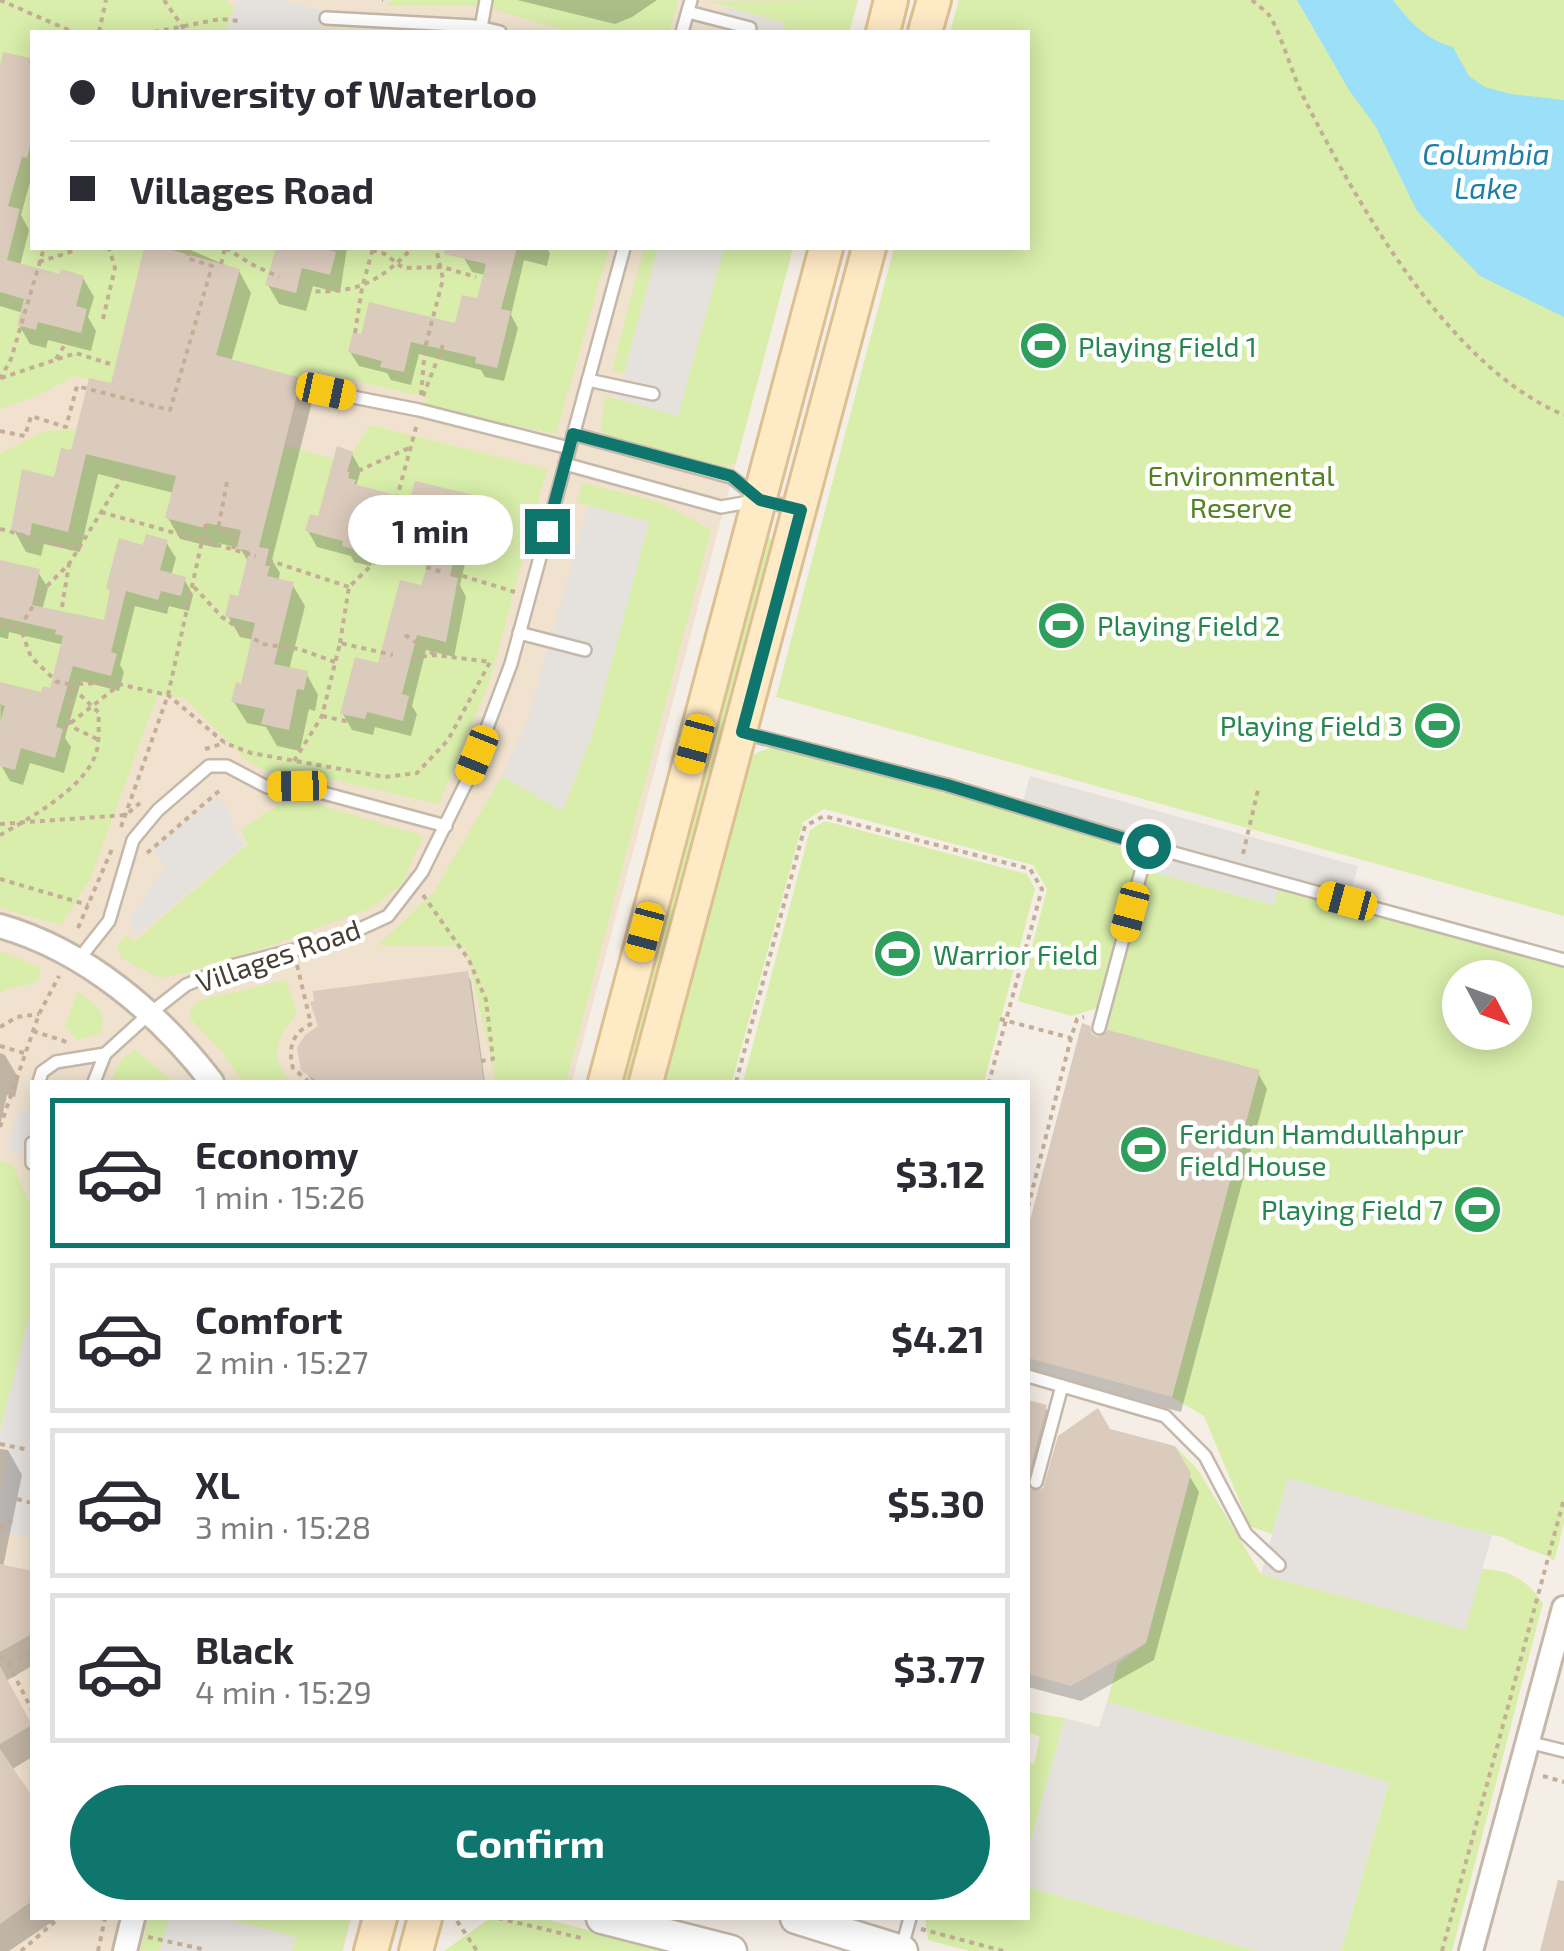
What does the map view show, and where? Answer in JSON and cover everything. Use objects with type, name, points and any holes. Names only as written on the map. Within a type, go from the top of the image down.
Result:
[{"type":"main road","points":[[884,30],[891,0]]},
{"type":"main road","points":[[926,30],[934,0]]},
{"type":"main road","points":[[607,1080],[825,250]]},
{"type":"main road","points":[[647,1080],[868,250]]},
{"type":"main road","points":[[371,1951],[379,1920]]},
{"type":"main road","points":[[416,1951],[440,1920]]},
{"type":"street","points":[[0,926],[25,933],[149,1014],[210,1080]]},
{"type":"street","points":[[1471,1951],[1564,1608]]},
{"type":"street","points":[[806,1920],[904,1939]]},
{"type":"street","points":[[600,1930],[731,1951]]},
{"type":"lane","points":[[481,28],[486,0]]},
{"type":"lane","points":[[689,6],[750,28]]},
{"type":"lane","points":[[326,18],[490,30]]},
{"type":"lane","name":"Villages Road","points":[[105,1054],[186,985],[231,966],[338,940],[388,916],[413,884],[467,781],[511,664],[623,250]]},
{"type":"lane","points":[[588,380],[653,394]]},
{"type":"lane","points":[[312,388],[570,448]]},
{"type":"lane","points":[[573,434],[731,476],[760,500]]},
{"type":"lane","points":[[565,464],[722,506],[760,500],[801,510]]},
{"type":"lane","points":[[519,633],[585,650]]},
{"type":"lane","points":[[742,732],[947,785],[1148,846],[1564,960]]},
{"type":"lane","points":[[70,965],[109,920],[133,840],[158,810],[210,766],[228,766],[267,787],[297,786],[446,826]]},
{"type":"lane","points":[[1099,1028],[1148,846]]},
{"type":"lane","points":[[40,1080],[42,1072],[56,1062],[105,1054]]},
{"type":"lane","points":[[95,1080],[105,1054]]},
{"type":"lane","points":[[1030,1377],[1165,1416],[1205,1456],[1246,1534],[1279,1565]]},
{"type":"lane","points":[[1036,1482],[1062,1386]]},
{"type":"lane","points":[[1528,1742],[1564,1751]]},
{"type":"path","points":[[0,0],[68,30]]},
{"type":"path","points":[[99,30],[106,0]]},
{"type":"path","points":[[164,0],[184,30],[220,19],[240,21]]},
{"type":"path","points":[[1252,0],[1270,16],[1293,77],[1330,150],[1377,229],[1436,310],[1492,370],[1546,408],[1564,415]]},
{"type":"path","points":[[0,378],[10,360],[43,250]]},
{"type":"path","points":[[40,262],[71,250]]},
{"type":"path","points":[[103,319],[115,268],[110,250]]},
{"type":"path","points":[[0,431],[25,436],[31,416],[66,427],[77,386],[170,410],[212,266],[187,258],[189,250]]},
{"type":"path","points":[[221,264],[225,250]]},
{"type":"path","points":[[229,250],[279,277]]},
{"type":"path","points":[[356,333],[372,250]]},
{"type":"path","points":[[374,250],[403,268],[442,268],[476,277]]},
{"type":"path","points":[[299,282],[308,290],[362,288],[410,250]]},
{"type":"path","points":[[437,250],[443,279],[425,348],[421,403],[442,344]]},
{"type":"path","points":[[56,360],[69,338]]},
{"type":"path","points":[[0,378],[76,353],[110,364]]},
{"type":"path","points":[[382,556],[419,410]]},
{"type":"path","points":[[349,475],[412,447]]},
{"type":"path","points":[[20,627],[43,590],[69,564],[127,470]]},
{"type":"path","points":[[227,482],[218,529],[238,534],[233,550]]},
{"type":"path","points":[[101,512],[256,556]]},
{"type":"path","points":[[120,830],[168,694],[206,523]]},
{"type":"path","points":[[0,529],[78,550]]},
{"type":"path","points":[[294,761],[322,716],[349,587],[382,556],[419,544],[433,548],[426,567],[442,572]]},
{"type":"path","points":[[268,560],[349,587]]},
{"type":"path","points":[[62,608],[69,564]]},
{"type":"path","points":[[453,574],[529,596]]},
{"type":"path","points":[[194,587],[222,616],[262,644],[300,649],[335,662]]},
{"type":"path","points":[[0,622],[20,627]]},
{"type":"path","points":[[20,627],[30,657],[57,682],[119,684],[168,694],[225,744],[251,753],[385,777],[416,773],[448,740],[490,662]]},
{"type":"path","points":[[405,635],[435,655]]},
{"type":"path","points":[[340,643],[393,655]]},
{"type":"path","points":[[412,658],[435,655],[511,664]]},
{"type":"path","points":[[0,834],[76,784],[96,754],[99,713],[70,684]]},
{"type":"path","points":[[70,684],[69,721],[97,739]]},
{"type":"path","points":[[63,729],[119,684]]},
{"type":"path","points":[[322,716],[350,722]]},
{"type":"path","points":[[1239,871],[1258,790]]},
{"type":"path","points":[[146,853],[219,792]]},
{"type":"path","points":[[0,824],[126,815]]},
{"type":"path","points":[[737,1080],[806,826],[824,816],[1030,869],[1042,889],[989,1080]]},
{"type":"path","points":[[78,928],[113,846]]},
{"type":"path","points":[[0,880],[88,905]]},
{"type":"path","points":[[413,884],[469,960],[486,1000],[493,1059],[481,1062]]},
{"type":"path","points":[[294,950],[314,1023],[299,1030],[291,1044],[290,1056],[304,1080]]},
{"type":"path","points":[[0,1127],[39,1014],[70,965]]},
{"type":"path","points":[[1030,1199],[1077,1019],[1103,1012]]},
{"type":"path","points":[[0,1027],[17,1017],[39,1014]]},
{"type":"path","points":[[1003,1020],[1071,1038]]},
{"type":"path","points":[[33,1030],[72,1044]]},
{"type":"path","points":[[0,1046],[25,1053]]},
{"type":"path","points":[[0,1444],[30,1450]]},
{"type":"path","points":[[1442,1951],[1564,1498]]},
{"type":"path","points":[[17,1499],[30,1502]]},
{"type":"path","points":[[0,1528],[12,1520]]},
{"type":"path","points":[[8,1663],[30,1655]]},
{"type":"path","points":[[0,1657],[8,1663],[30,1706]]},
{"type":"path","points":[[1543,1776],[1564,1782]]},
{"type":"path","points":[[21,1951],[56,1920]]},
{"type":"path","points":[[98,1951],[105,1920]]},
{"type":"path","points":[[442,1920],[476,1951]]},
{"type":"path","points":[[520,1920],[600,1930]]},
{"type":"path","points":[[129,1934],[202,1949]]},
{"type":"path","points":[[904,1939],[1004,1951]]},
{"type":"shaded area","points":[[0,0],[858,0],[850,30],[30,30],[30,250],[792,250],[573,1080],[30,1080],[30,1920],[351,1920],[343,1951],[0,1951]]},
{"type":"shaded area","points":[[238,0],[281,0],[325,11],[319,30],[226,30]]},
{"type":"shaded area","points":[[724,7],[785,23],[783,30],[718,30]]},
{"type":"shaded area","points":[[657,250],[723,250],[678,416],[617,399]]},
{"type":"shaded area","points":[[588,506],[649,522],[592,735],[562,811],[502,776],[528,718]]},
{"type":"shaded area","points":[[1030,776],[1358,866],[1347,907],[1279,888],[1274,905],[1153,872],[1161,843],[1022,804]]},
{"type":"shaded area","points":[[217,796],[227,808],[235,833],[245,844],[138,935],[128,922],[165,866],[153,850]]},
{"type":"shaded area","points":[[18,1111],[30,1114],[30,1156],[7,1150]]},
{"type":"shaded area","points":[[30,1314],[30,1538],[0,1531],[0,1493],[9,1449],[0,1445],[0,1430]]},
{"type":"shaded area","points":[[1288,1478],[1492,1535],[1465,1630],[1261,1574]]},
{"type":"shaded area","points":[[1107,1702],[1389,1782],[1341,1951],[1257,1951],[1030,1888],[1030,1844],[1065,1718],[1099,1727]]},
{"type":"shaded area","points":[[168,1920],[231,1920],[296,1937],[292,1951],[160,1951]]},
{"type":"green space","points":[[0,0],[227,0],[234,6],[226,30],[30,30],[30,250],[608,250],[556,434],[425,407],[427,397],[304,369],[301,378],[216,355],[240,270],[180,252],[143,252],[111,383],[74,376],[0,409]]},
{"type":"green space","points":[[392,0],[678,0],[670,30],[565,30],[481,6],[387,6]]},
{"type":"green space","points":[[858,0],[850,30],[783,30],[784,23],[708,1]]},
{"type":"green space","name":"Environmental Reserve","points":[[959,0],[1564,0],[1564,916],[776,697],[893,250],[1030,250],[1030,30],[951,30]]},
{"type":"green space","points":[[643,250],[657,250],[624,373],[612,370]]},
{"type":"green space","points":[[723,250],[792,250],[736,462],[724,469],[608,437],[601,430],[605,396],[678,415]]},
{"type":"green space","points":[[370,425],[547,469],[489,683],[439,804],[300,772],[269,772],[250,763],[183,697],[157,696],[90,879],[61,925],[0,908],[0,454],[44,431],[76,429],[71,450],[176,476],[166,518],[204,528],[206,523],[262,533],[285,445],[334,459],[347,471],[353,452]]},
{"type":"green space","points":[[583,483],[660,502],[711,530],[567,1080],[496,1080],[466,947],[378,945],[434,892],[502,776],[563,810],[592,735],[649,522],[576,502]]},
{"type":"green space","points":[[766,537],[773,545],[633,1080],[618,1080]]},
{"type":"green space","points":[[774,747],[800,749],[1074,826],[1122,848],[1135,869],[1097,1008],[1072,1016],[1018,1001],[1047,889],[1033,865],[824,809],[803,822],[733,1080],[660,1080],[744,762]]},
{"type":"green space","points":[[314,803],[423,836],[401,885],[373,907],[185,973],[159,978],[121,958],[117,946],[126,935],[135,941],[248,844],[241,830],[279,804]]},
{"type":"green space","name":"Warrior Field","points":[[825,821],[1027,874],[1035,889],[985,1080],[744,1080],[810,830]]},
{"type":"green space","points":[[1153,872],[1273,905],[1279,888],[1564,966],[1564,1524],[1554,1561],[1501,1537],[1288,1479],[1272,1534],[1250,1526],[1204,1416],[1172,1397],[1259,1071],[1103,1029],[1146,874]]},
{"type":"green space","points":[[0,951],[40,967],[40,978],[0,993]]},
{"type":"green space","points":[[286,980],[297,1013],[280,1039],[277,1056],[290,1080],[242,1080],[219,1048],[190,1018],[190,1009],[200,1000]]},
{"type":"green space","points":[[78,991],[98,1008],[103,1018],[101,1033],[77,1040],[65,1026]]},
{"type":"green space","points":[[135,1050],[171,1080],[111,1080],[122,1059]]},
{"type":"green space","points":[[0,1161],[12,1164],[30,1204],[30,1314],[0,1430]]},
{"type":"green space","points":[[1175,1446],[1198,1470],[1261,1574],[1465,1629],[1482,1569],[1502,1571],[1517,1578],[1543,1603],[1452,1951],[1341,1951],[1389,1782],[1107,1702],[1118,1663],[1146,1643],[1191,1474]]},
{"type":"green space","points":[[1030,1712],[1065,1718],[1030,1844],[1030,1763],[1034,1764],[1040,1737],[1030,1733]]},
{"type":"green space","points":[[1030,1888],[1257,1951],[969,1951],[928,1940],[925,1920],[1030,1920]]},
{"type":"green space","points":[[148,1920],[168,1920],[160,1951],[140,1951]]},
{"type":"green space","points":[[231,1920],[350,1920],[342,1951],[292,1951],[295,1936]]},
{"type":"green space","points":[[487,1920],[550,1920],[667,1951],[444,1951]]},
{"type":"water","name":"Columbia Lake","points":[[1297,0],[1393,0],[1419,29],[1453,47],[1469,76],[1485,87],[1564,100],[1564,317],[1480,276],[1417,211],[1376,127],[1349,90]]},
{"type":"building","points":[[3,52],[30,58],[30,147],[27,158],[22,157],[8,206],[20,209],[7,260],[84,276],[76,306],[87,309],[81,333],[38,322],[36,330],[17,325],[24,299],[0,292]]},
{"type":"building","points":[[144,250],[171,250],[240,269],[216,355],[301,378],[259,547],[269,549],[267,576],[294,582],[274,664],[308,671],[304,690],[297,689],[289,730],[261,724],[265,709],[231,702],[236,682],[241,684],[255,623],[225,616],[230,594],[238,596],[249,551],[237,548],[241,530],[206,523],[205,528],[165,518],[176,476],[86,454],[68,532],[32,523],[30,536],[11,530],[22,469],[54,477],[61,448],[71,450],[89,378],[111,383]]},
{"type":"building","points":[[275,250],[336,252],[330,275],[302,268],[296,293],[265,285]]},
{"type":"building","points":[[445,250],[516,250],[501,309],[511,311],[497,368],[475,363],[476,357],[411,342],[404,372],[380,367],[382,361],[348,352],[353,332],[361,334],[369,302],[455,323],[462,295],[477,298],[486,264],[444,254]]},
{"type":"building","points":[[337,446],[353,452],[347,472],[348,478],[356,480],[354,484],[410,499],[415,481],[474,495],[450,576],[458,578],[446,642],[417,635],[402,694],[409,696],[403,721],[367,712],[365,719],[340,714],[355,657],[378,663],[400,580],[421,585],[434,545],[429,544],[431,538],[370,522],[362,551],[342,546],[343,541],[305,531],[310,514],[318,516]]},
{"type":"building","points":[[146,534],[168,540],[160,570],[186,577],[181,596],[161,591],[158,600],[126,591],[111,652],[117,654],[111,676],[73,666],[56,727],[63,729],[55,758],[21,748],[15,770],[0,766],[0,722],[5,706],[0,704],[0,682],[41,692],[43,686],[50,688],[63,636],[55,634],[56,630],[0,617],[0,560],[40,569],[32,605],[104,620],[110,590],[106,588],[119,538],[143,545]]},
{"type":"building","points":[[468,971],[484,1080],[316,1080],[301,1071],[297,1048],[305,1035],[318,1026],[310,1002],[314,1001],[313,991]]},
{"type":"building","name":"Feridun Hamdullahpur Field House","points":[[1082,1023],[1090,1026],[1092,1034],[1098,1037],[1108,1030],[1260,1070],[1172,1397],[1030,1359],[1030,1220]]},
{"type":"building","points":[[1030,1401],[1047,1405],[1030,1470]]},
{"type":"building","points":[[1098,1408],[1110,1429],[1175,1446],[1191,1473],[1146,1643],[1071,1686],[1030,1675],[1030,1487],[1035,1491],[1043,1488],[1058,1436]]},
{"type":"building","points":[[0,1564],[30,1571],[30,1635],[0,1652]]},
{"type":"building","points":[[0,1666],[30,1726],[0,1744]]},
{"type":"building","points":[[0,1749],[30,1793],[30,1902],[0,1924]]},
{"type":"building","points":[[1558,1880],[1564,1881],[1564,1951],[1540,1951]]},
{"type":"place","name":"Playing Field 1","points":[[1043,346]]},
{"type":"place","name":"Playing Field 2","points":[[1062,625]]},
{"type":"place","name":"Playing Field 3","points":[[1438,725]]},
{"type":"place","name":"Warrior Field","points":[[898,954]]},
{"type":"place","name":"Feridun Hamdullahpur Field House","points":[[1144,1149]]},
{"type":"place","name":"Playing Field 7","points":[[1478,1209]]},
{"type":"route","points":[[547,531],[573,434],[731,476],[760,500],[801,510],[742,732],[947,785],[1148,846]]}]
